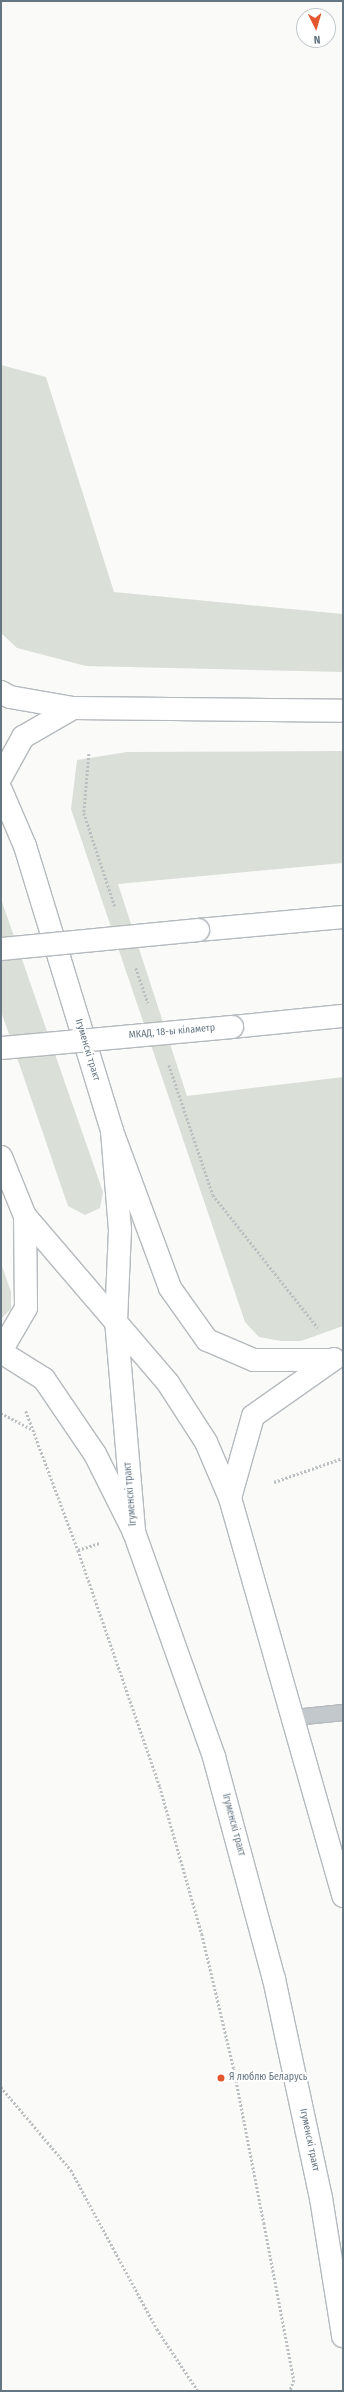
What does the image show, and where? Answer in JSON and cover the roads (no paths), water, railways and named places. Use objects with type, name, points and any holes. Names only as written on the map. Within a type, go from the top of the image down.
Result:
[{"type":"main road","points":[[1,692],[10,697],[73,708],[343,711]]},
{"type":"main road","points":[[1,777],[23,737],[73,708]]},
{"type":"main road","name":"Ігуменскі тракт","points":[[1,790],[25,846],[112,1131],[120,1230],[116,1320],[134,1532],[214,1757],[274,1979],[321,2198],[343,2336]]},
{"type":"main road","points":[[1,949],[343,917]]},
{"type":"main road","name":"МКАД, 18-ы кіламетр","points":[[1,1048],[343,1016]]},
{"type":"main road","points":[[112,1131],[170,1288],[207,1340],[254,1360],[337,1358]]},
{"type":"main road","points":[[1,1156],[25,1216],[116,1320],[168,1383],[206,1442],[230,1498],[294,1717],[343,1896]]},
{"type":"main road","points":[[25,1216],[26,1308],[1,1351],[44,1379],[95,1454],[134,1532]]},
{"type":"main road","points":[[230,1498],[253,1416],[337,1358]]},
{"type":"lane","points":[[294,1717],[343,1712]]},
{"type":"place","name":"Я люблю Беларусь","points":[[221,2078]]}]
